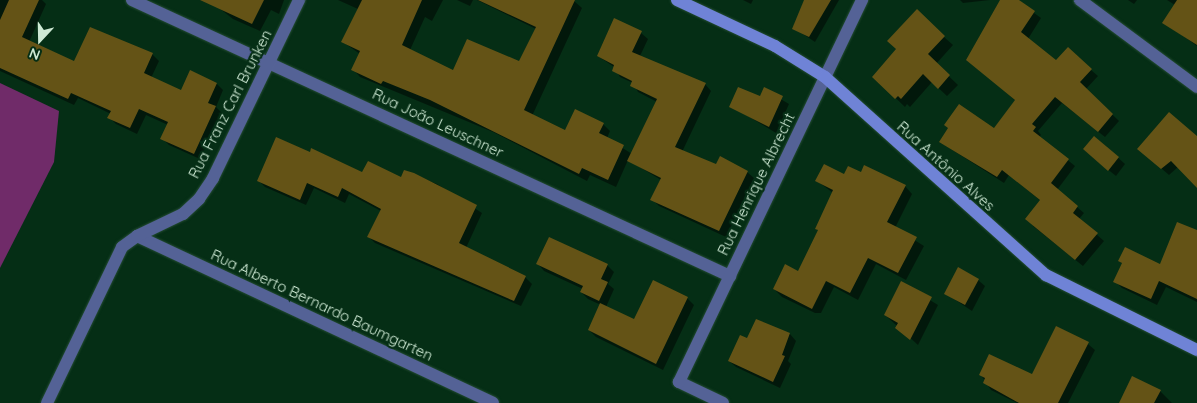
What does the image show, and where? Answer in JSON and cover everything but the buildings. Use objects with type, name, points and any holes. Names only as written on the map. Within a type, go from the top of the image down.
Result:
[{"type":"street","name":"Rua João Leuschner","points":[[132,0],[730,276]]},
{"type":"street","name":"Rua Franz Carl Brunken","points":[[48,403],[122,247],[137,236],[168,224],[199,199],[224,157],[299,0]]},
{"type":"street","name":"Rua Antônio Alves","points":[[677,0],[775,46],[825,77],[1046,275],[1197,350]]},
{"type":"street","name":"Rua Henrique Albrecht","points":[[723,403],[679,382],[862,0]]},
{"type":"street","points":[[1080,0],[1197,87]]},
{"type":"street","name":"Rua Alberto Bernardo Baumgarten","points":[[137,236],[493,403]]},
{"type":"shaded area","points":[[0,83],[59,111],[54,162],[0,268]]}]
